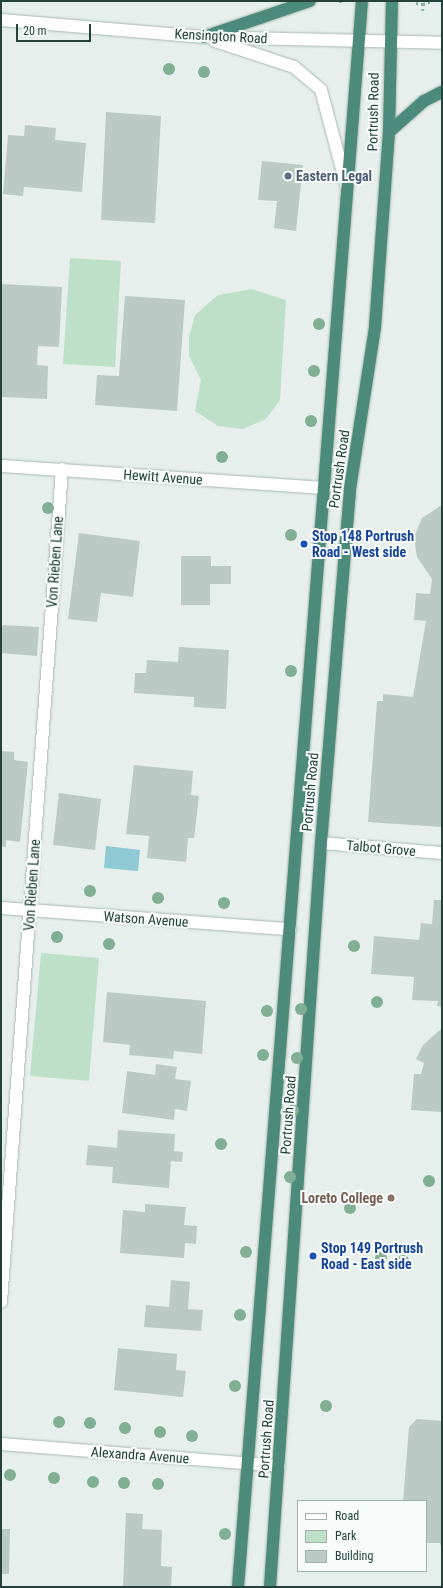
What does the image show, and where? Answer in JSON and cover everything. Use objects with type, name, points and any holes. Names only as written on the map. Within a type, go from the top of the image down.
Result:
[{"type":"highway","points":[[204,37],[310,1]]},
{"type":"highway","name":"Portrush Road","points":[[238,1587],[245,1463],[349,195],[362,1]]},
{"type":"highway","name":"Portrush Road","points":[[270,1587],[321,843],[350,490],[376,327],[389,132],[389,41],[392,1]]},
{"type":"highway","points":[[389,132],[424,101],[442,92]]},
{"type":"street","name":"Kensington Road","points":[[1,20],[204,37],[442,43]]},
{"type":"street","points":[[204,37],[294,67],[321,90],[349,195]]},
{"type":"street","name":"Hewitt Avenue","points":[[1,466],[325,488]]},
{"type":"street","name":"Von Rieben Lane","points":[[1,1302],[62,469]]},
{"type":"street","name":"Talbot Grove","points":[[321,843],[442,853]]},
{"type":"street","name":"Watson Avenue","points":[[1,908],[290,929]]},
{"type":"street","name":"Alexandra Avenue","points":[[1,1444],[279,1466]]},
{"type":"path","points":[[416,3],[423,4],[432,1]]},
{"type":"path","points":[[423,4],[423,11]]},
{"type":"green space","points":[[70,258],[121,261],[115,367],[63,364]]},
{"type":"green space","points":[[252,289],[286,300],[280,400],[266,419],[243,429],[218,426],[195,411],[201,380],[189,356],[189,337],[195,315],[218,295]]},
{"type":"green space","points":[[41,953],[99,958],[89,1081],[30,1076]]},
{"type":"water","points":[[106,846],[140,850],[138,871],[104,868]]},
{"type":"building","points":[[106,112],[161,116],[155,223],[101,220]]},
{"type":"building","points":[[25,125],[56,128],[55,140],[86,143],[82,192],[24,187],[23,196],[3,194],[8,135],[24,136]]},
{"type":"building","points":[[262,161],[303,165],[296,231],[274,228],[277,201],[258,200]]},
{"type":"building","points":[[1,284],[62,287],[59,347],[38,346],[37,365],[48,366],[47,399],[1,397]]},
{"type":"building","points":[[125,296],[185,300],[177,411],[95,405],[97,375],[119,376]]},
{"type":"building","points":[[442,505],[442,827],[368,822],[377,701],[383,701],[383,694],[413,697],[426,621],[414,620],[416,593],[430,594],[432,579],[417,557],[414,537],[422,518]]},
{"type":"building","points":[[79,533],[140,541],[133,597],[101,593],[97,622],[68,619]]},
{"type":"building","points":[[181,556],[211,556],[211,566],[231,566],[231,584],[210,584],[210,605],[181,605]]},
{"type":"building","points":[[1,625],[39,627],[37,656],[1,653]]},
{"type":"building","points":[[179,647],[229,650],[226,709],[194,707],[194,697],[134,693],[135,673],[146,673],[147,660],[178,662]]},
{"type":"building","points":[[1,751],[14,752],[14,760],[28,762],[20,842],[6,840],[6,847],[1,846]]},
{"type":"building","points":[[134,765],[193,771],[191,795],[199,796],[194,838],[188,838],[186,862],[147,858],[149,836],[126,834]]},
{"type":"building","points":[[59,793],[101,799],[95,850],[53,845]]},
{"type":"building","points":[[434,900],[442,900],[442,1007],[437,1006],[438,1001],[412,1000],[414,977],[371,974],[374,936],[419,940],[421,923],[432,924]]},
{"type":"building","points":[[107,992],[206,1001],[202,1054],[174,1051],[173,1059],[129,1055],[130,1045],[103,1042]]},
{"type":"building","points":[[442,1028],[442,1112],[411,1110],[414,1074],[421,1074],[424,1063],[416,1059],[423,1045]]},
{"type":"building","points":[[156,1064],[177,1067],[175,1079],[191,1081],[187,1111],[175,1109],[174,1120],[122,1113],[127,1071],[155,1075]]},
{"type":"building","points":[[118,1130],[175,1134],[174,1151],[183,1152],[182,1162],[171,1161],[169,1188],[112,1183],[113,1167],[86,1165],[88,1145],[117,1148]]},
{"type":"building","points":[[145,1204],[186,1207],[184,1225],[197,1226],[196,1244],[185,1243],[184,1258],[120,1253],[123,1210],[145,1212]]},
{"type":"building","points":[[171,1280],[190,1282],[188,1309],[203,1310],[201,1331],[144,1327],[146,1305],[169,1307]]},
{"type":"building","points":[[118,1348],[177,1354],[176,1370],[186,1371],[183,1397],[114,1390]]},
{"type":"building","points":[[417,1419],[442,1421],[442,1550],[440,1543],[427,1543],[427,1500],[403,1500],[409,1427]]},
{"type":"building","points":[[126,1513],[143,1514],[142,1529],[162,1530],[161,1566],[172,1567],[171,1587],[123,1586]]},
{"type":"building","points":[[1,1529],[10,1529],[9,1574],[1,1574]]},
{"type":"place","name":"Eastern Legal","points":[[288,176]]},
{"type":"place","name":"Stop 148 Portrush Road - West side","points":[[304,544]]},
{"type":"place","name":"Loreto College","points":[[391,1198]]},
{"type":"place","name":"Stop 149 Portrush Road - East side","points":[[313,1256]]}]
